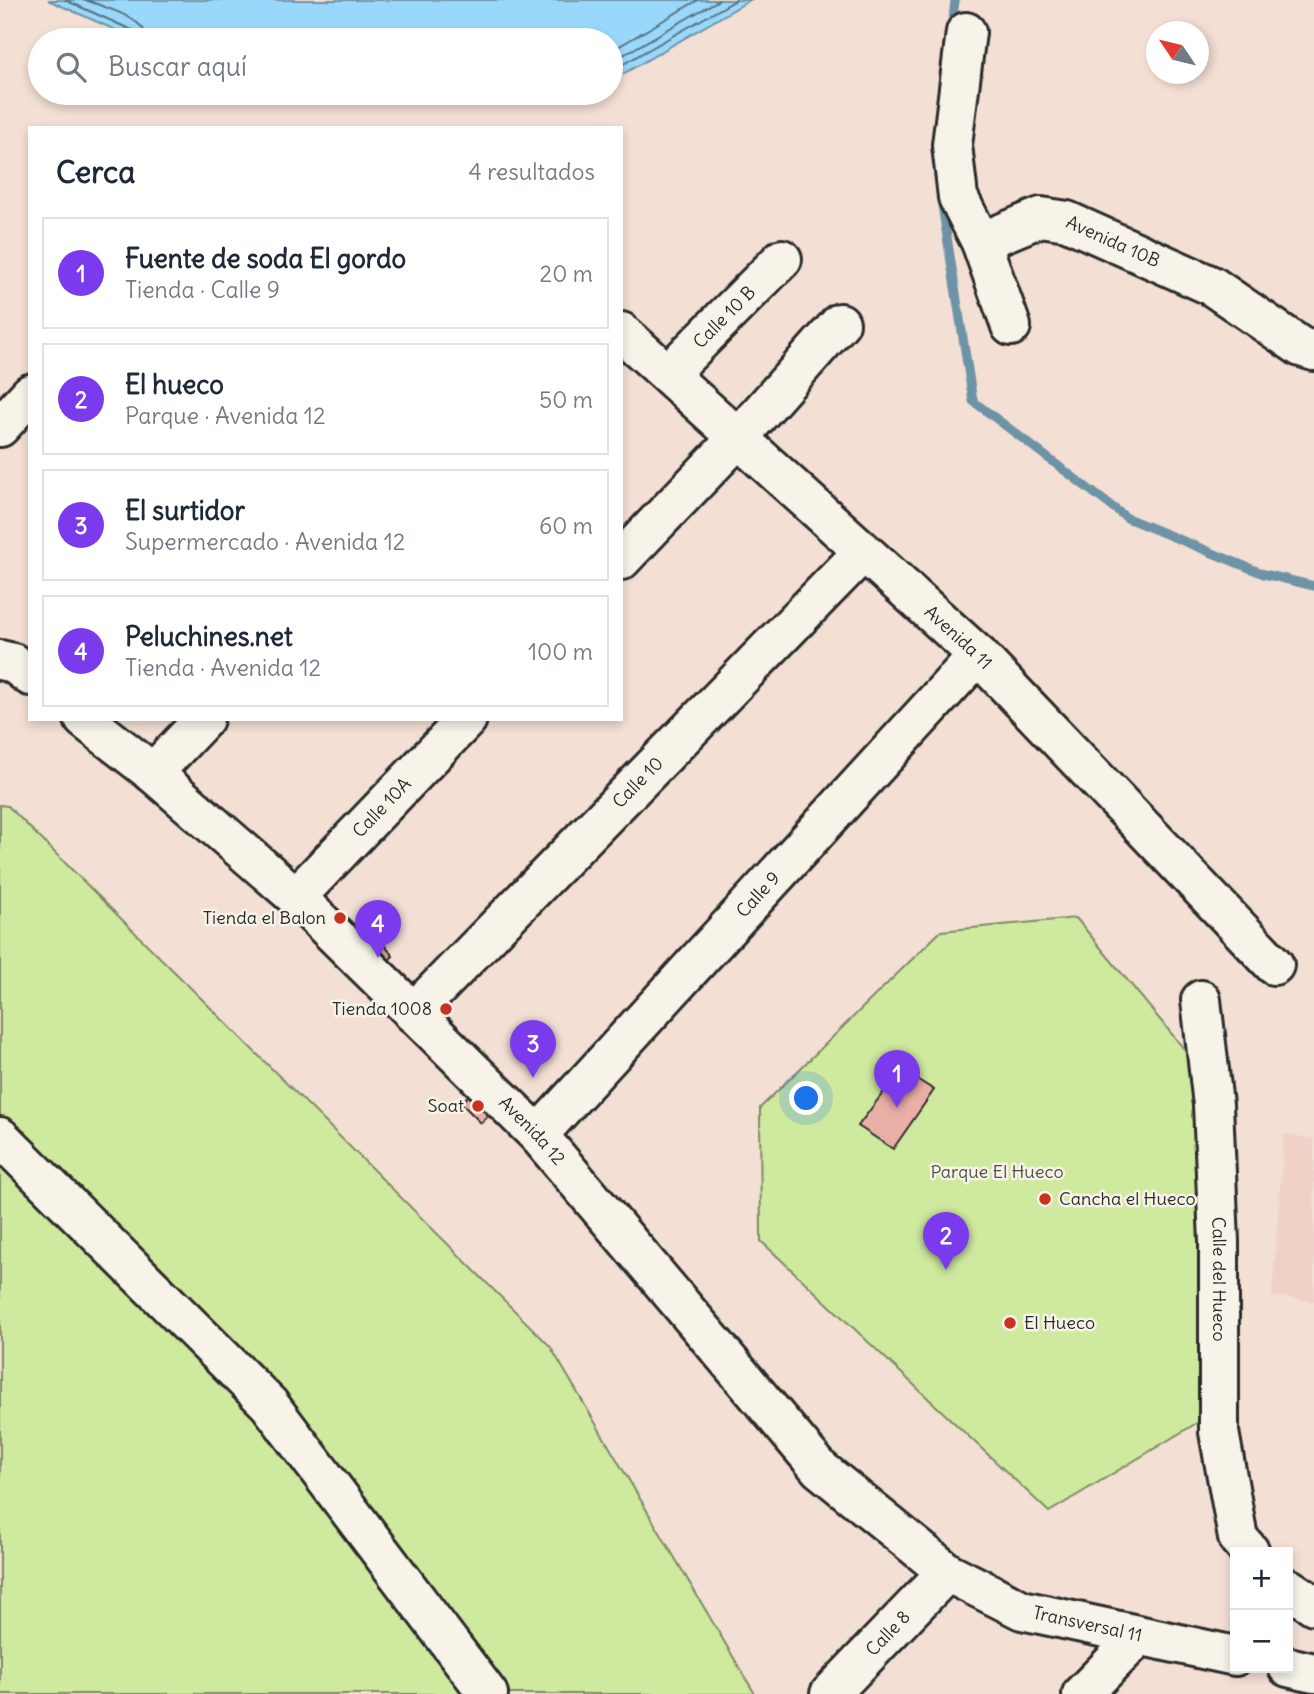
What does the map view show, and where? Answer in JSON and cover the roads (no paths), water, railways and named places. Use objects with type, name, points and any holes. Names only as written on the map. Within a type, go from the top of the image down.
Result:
[{"type":"street","points":[[966,32],[952,145],[958,197],[981,242],[1011,326]]},
{"type":"street","name":"Avenida 10B","points":[[981,242],[1041,217],[1067,221],[1212,286],[1301,347],[1314,351]]},
{"type":"street","name":"Calle 10 B","points":[[668,374],[782,259]]},
{"type":"street","points":[[623,558],[737,439],[840,323]]},
{"type":"street","name":"Avenida 11","points":[[623,334],[862,553],[978,655],[1274,965]]},
{"type":"street","points":[[0,427],[28,396]]},
{"type":"street","name":"Calle 10","points":[[413,1013],[862,553]]},
{"type":"street","name":"Calle 9","points":[[538,1135],[978,655]]},
{"type":"street","name":"Avenida 12","points":[[87,721],[153,773],[296,897],[538,1135],[820,1469],[947,1572]]},
{"type":"street","points":[[153,773],[202,721]]},
{"type":"street","name":"Calle 10A","points":[[296,897],[465,721]]},
{"type":"street","name":"Calle del Hueco","points":[[1201,1000],[1213,1105],[1219,1228],[1219,1432],[1238,1538],[1246,1547]]},
{"type":"street","points":[[0,1137],[269,1404],[488,1694]]},
{"type":"street","name":"Transversal 11","points":[[947,1572],[1022,1610],[1230,1655]]},
{"type":"street","name":"Calle 8","points":[[831,1694],[947,1572]]},
{"type":"street","points":[[1293,1591],[1314,1605]]},
{"type":"street","points":[[1082,1694],[1139,1636]]},
{"type":"street","points":[[1293,1668],[1314,1673]]},
{"type":"water","points":[[48,0],[750,0],[623,74],[623,28],[111,28]]},
{"type":"waterway","points":[[952,29],[955,0]]},
{"type":"waterway","points":[[941,199],[973,401],[1127,518],[1264,574],[1314,586]]},
{"type":"place","name":"Tienda el Balon","points":[[340,918]]},
{"type":"place","name":"Peluchines.net","points":[[378,958]]},
{"type":"place","name":"Tienda 1008","points":[[446,1009]]},
{"type":"place","name":"El surtidor","points":[[533,1078]]},
{"type":"place","name":"Soat","points":[[478,1106]]},
{"type":"place","name":"Fuente de soda El gordo","points":[[897,1108]]},
{"type":"place","name":"Cancha el Hueco","points":[[1045,1199]]},
{"type":"place","name":"El hueco","points":[[946,1270]]},
{"type":"place","name":"El Hueco","points":[[1010,1323]]},
{"type":"park label","name":"Parque El Hueco","points":[[997,1172]]}]
